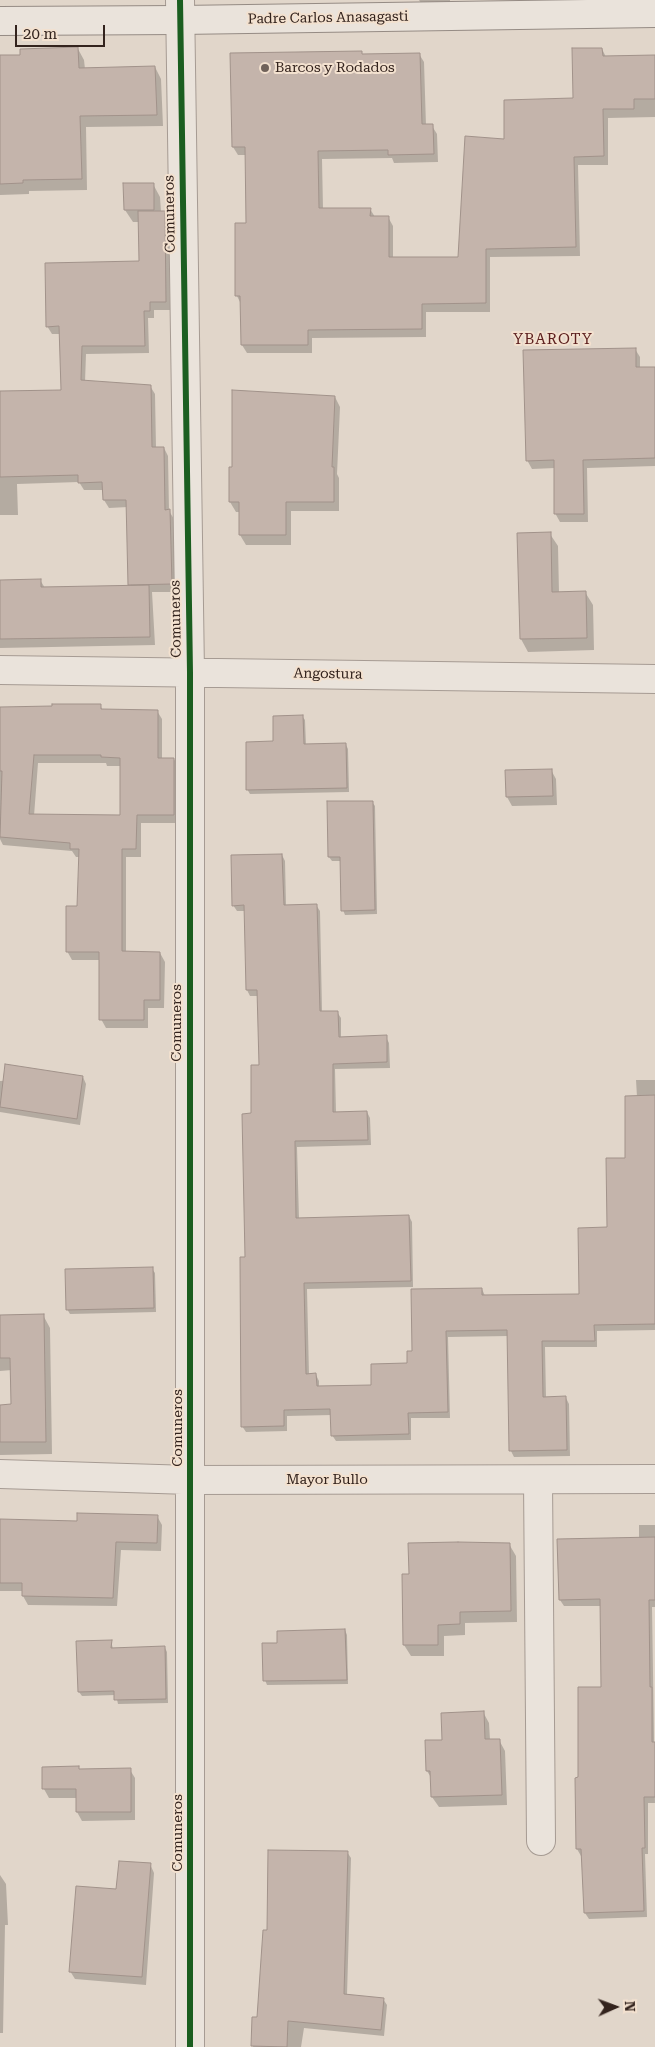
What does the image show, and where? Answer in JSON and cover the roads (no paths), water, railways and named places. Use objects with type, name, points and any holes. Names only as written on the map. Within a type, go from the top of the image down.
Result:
[{"type":"street","name":"Padre Carlos Anasagasti","points":[[0,21],[180,10],[655,13]]},
{"type":"street","name":"Comuneros","points":[[180,10],[190,672],[190,2047]]},
{"type":"street","name":"Angostura","points":[[0,670],[655,679]]},
{"type":"street","name":"Mayor Bullo","points":[[0,1474],[190,1480],[655,1480]]},
{"type":"street","points":[[538,1480],[541,1841]]},
{"type":"place","name":"Barcos y Rodados","points":[[265,68]]},
{"type":"district","name":"YBAROTY","points":[[553,340]]}]
